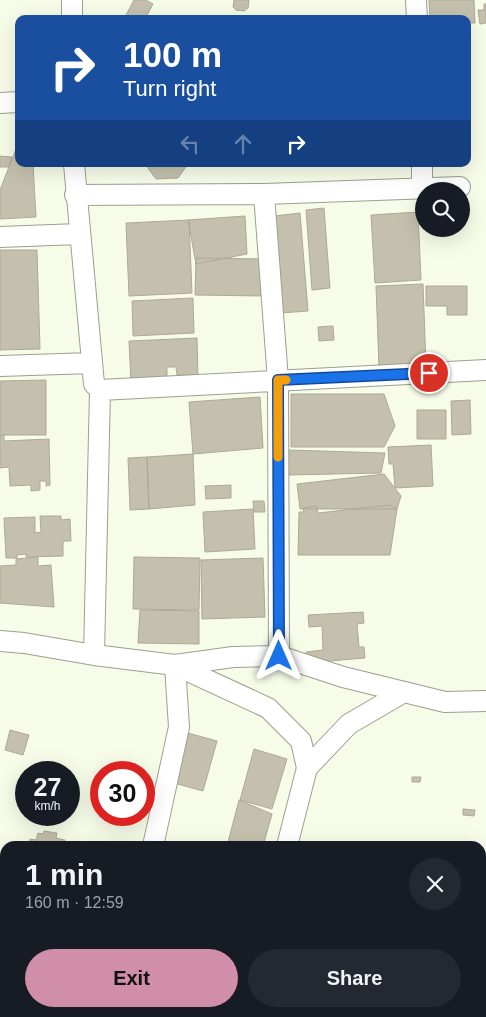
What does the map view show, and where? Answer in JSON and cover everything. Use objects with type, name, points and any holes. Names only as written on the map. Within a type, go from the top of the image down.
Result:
[{"type":"street","points":[[72,0],[72,15]]},
{"type":"street","points":[[416,0],[417,15]]},
{"type":"street","points":[[0,104],[15,102]]},
{"type":"street","points":[[74,167],[75,194],[94,384],[100,390],[94,655]]},
{"type":"street","points":[[422,167],[422,182]]},
{"type":"street","points":[[75,194],[264,194],[415,188]]},
{"type":"street","points":[[264,194],[278,380],[279,656]]},
{"type":"street","points":[[0,237],[79,234]]},
{"type":"street","points":[[0,366],[92,363]]},
{"type":"street","points":[[100,390],[486,370]]},
{"type":"street","points":[[0,641],[175,665],[233,656],[279,656],[342,677],[445,702],[486,701]]},
{"type":"street","points":[[175,665],[268,708],[301,741],[306,768],[288,841]]},
{"type":"street","points":[[154,841],[179,727],[175,665]]},
{"type":"street","points":[[306,768],[349,724],[404,692]]},
{"type":"building","points":[[134,0],[146,0],[153,4],[147,15],[126,15]]},
{"type":"building","points":[[234,0],[249,0],[248,8],[244,11],[236,10],[233,7]]},
{"type":"building","points":[[429,0],[474,0],[475,23],[471,23],[471,15],[430,15]]},
{"type":"building","points":[[484,4],[486,4],[486,23],[480,24],[478,10],[484,10]]},
{"type":"building","points":[[15,151],[15,167],[33,167],[36,217],[0,219],[0,190]]},
{"type":"building","points":[[0,156],[12,157],[9,167],[0,167]]},
{"type":"building","points":[[147,167],[186,167],[178,178],[156,179]]},
{"type":"building","points":[[324,208],[330,288],[312,290],[306,210]]},
{"type":"building","points":[[415,212],[415,237],[419,237],[421,280],[375,283],[371,215]]},
{"type":"building","points":[[300,213],[308,311],[281,313],[274,216]]},
{"type":"building","points":[[245,216],[247,254],[196,264],[188,220]]},
{"type":"building","points":[[189,220],[192,293],[129,296],[126,223]]},
{"type":"building","points":[[0,250],[37,250],[40,349],[0,350]]},
{"type":"building","points":[[196,258],[265,259],[264,296],[195,295]]},
{"type":"building","points":[[423,284],[426,365],[379,367],[376,286]]},
{"type":"building","points":[[426,286],[467,286],[467,315],[447,315],[447,306],[426,306]]},
{"type":"building","points":[[193,298],[194,333],[133,336],[132,301]]},
{"type":"building","points":[[333,326],[334,340],[319,341],[318,327]]},
{"type":"building","points":[[197,338],[198,378],[185,379],[184,375],[177,375],[176,367],[167,367],[167,380],[131,382],[129,341]]},
{"type":"building","points":[[46,380],[46,435],[0,435],[0,381]]},
{"type":"building","points":[[291,394],[384,394],[395,426],[384,447],[291,447]]},
{"type":"building","points":[[260,397],[263,448],[193,454],[189,402]]},
{"type":"building","points":[[470,400],[471,434],[452,435],[451,401]]},
{"type":"building","points":[[417,410],[446,410],[446,439],[417,439]]},
{"type":"building","points":[[4,435],[4,441],[49,439],[50,485],[46,486],[46,481],[40,481],[40,490],[31,491],[31,485],[10,486],[9,467],[0,468],[0,436]]},
{"type":"building","points":[[431,445],[433,486],[395,488],[393,464],[389,464],[388,447]]},
{"type":"building","points":[[288,450],[385,453],[381,473],[288,475]]},
{"type":"building","points":[[193,454],[195,505],[149,509],[147,457]]},
{"type":"building","points":[[147,457],[149,509],[130,510],[128,458]]},
{"type":"building","points":[[384,474],[401,496],[397,509],[300,509],[297,484]]},
{"type":"building","points":[[231,485],[231,498],[206,499],[205,486]]},
{"type":"building","points":[[253,501],[264,501],[265,512],[254,512]]},
{"type":"building","points":[[389,505],[397,509],[390,555],[298,555],[299,512],[304,512],[303,508],[317,506],[318,513]]},
{"type":"building","points":[[253,509],[255,549],[205,552],[203,512]]},
{"type":"building","points":[[40,516],[61,516],[61,520],[70,519],[71,541],[63,541],[63,556],[26,557],[26,554],[17,555],[17,558],[6,558],[4,518],[35,517],[35,533],[41,532]]},
{"type":"building","points":[[38,557],[38,566],[51,565],[54,607],[0,603],[0,566],[16,565],[16,559]]},
{"type":"building","points":[[134,557],[200,558],[199,610],[133,609]]},
{"type":"building","points":[[263,558],[265,617],[202,619],[201,560]]},
{"type":"building","points":[[140,610],[199,611],[199,644],[138,643]]},
{"type":"building","points":[[363,612],[364,623],[357,624],[359,647],[364,647],[365,658],[306,663],[306,652],[323,650],[322,626],[309,627],[308,615]]},
{"type":"building","points":[[10,730],[29,735],[23,755],[5,750]]},
{"type":"building","points":[[188,733],[217,741],[203,791],[174,783]]},
{"type":"building","points":[[254,749],[287,759],[272,809],[240,800]]},
{"type":"building","points":[[412,777],[421,777],[420,782],[412,782]]},
{"type":"building","points":[[239,800],[272,814],[264,841],[228,841]]},
{"type":"building","points":[[463,809],[475,810],[474,816],[463,815]]},
{"type":"building","points":[[44,831],[57,833],[56,838],[65,841],[30,841],[30,839],[36,840],[38,833],[43,834]]},
{"type":"slow traffic","points":[[278,457],[278,380],[286,380]]},
{"type":"route","points":[[279,656],[278,380],[429,373]]}]
